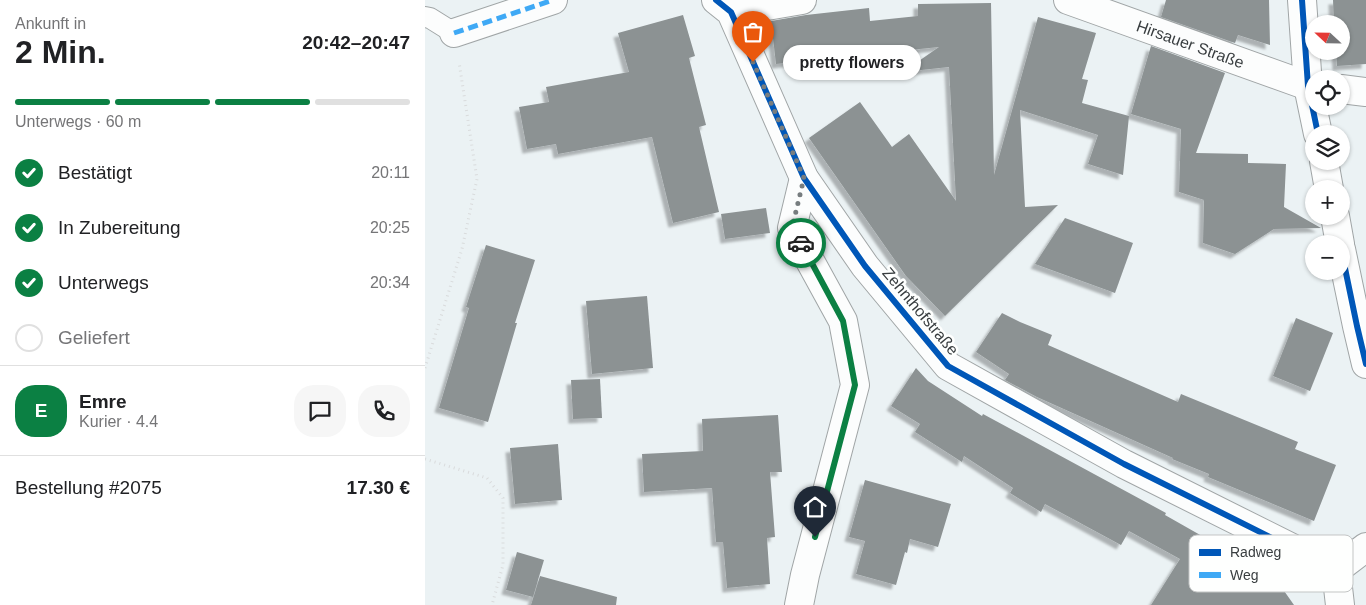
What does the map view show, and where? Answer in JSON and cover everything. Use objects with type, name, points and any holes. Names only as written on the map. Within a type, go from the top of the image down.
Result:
[{"type":"street","points":[[454,33],[553,0]]},
{"type":"street","points":[[724,6],[802,0]]},
{"type":"street","name":"Hirsauer Straße","points":[[1068,0],[1305,84]]},
{"type":"street","points":[[1302,0],[1309,70]]},
{"type":"street","name":"Zehnthofstraße","points":[[724,6],[804,178],[865,266],[948,366],[1124,464],[1266,535]]},
{"type":"street","points":[[1350,90],[1366,92]]},
{"type":"street","points":[[799,605],[805,575],[855,385],[843,321],[792,228],[804,178]]},
{"type":"street","points":[[1347,280],[1366,364]]},
{"type":"street","points":[[1353,557],[1366,547]]},
{"type":"street","points":[[1339,592],[1340,605]]},
{"type":"lane","points":[[425,17],[430,18],[454,33]]},
{"type":"path","points":[[425,368],[462,249],[477,179],[454,33]]},
{"type":"path","points":[[425,459],[487,478],[503,498],[503,565],[493,605]]},
{"type":"building","points":[[1166,0],[1269,0],[1270,45],[1238,35],[1235,43],[1161,17]]},
{"type":"building","points":[[1333,0],[1366,0],[1366,64],[1337,66],[1337,60],[1350,60],[1350,15],[1334,15]]},
{"type":"building","points":[[991,3],[994,175],[1038,17],[1096,33],[1082,79],[1088,80],[1082,103],[1129,116],[1123,175],[1088,164],[1098,135],[1020,110],[1025,207],[1058,205],[945,316],[906,276],[809,138],[860,102],[892,147],[909,134],[956,201],[949,67],[903,72],[939,47],[776,64],[771,21],[869,8],[870,21],[918,16],[918,4]]},
{"type":"building","points":[[683,15],[695,56],[689,58],[706,125],[699,127],[719,212],[673,223],[652,137],[558,154],[556,144],[527,149],[519,107],[549,102],[546,87],[629,72],[618,33]]},
{"type":"building","points":[[1151,46],[1225,73],[1196,153],[1248,154],[1248,163],[1286,164],[1284,207],[1305,219],[1305,225],[1316,225],[1321,228],[1274,229],[1235,254],[1203,243],[1204,200],[1179,192],[1181,129],[1131,114]]},
{"type":"building","points":[[766,208],[770,233],[725,239],[721,214]]},
{"type":"building","points":[[1065,218],[1133,243],[1115,293],[1035,264]]},
{"type":"building","points":[[486,245],[535,260],[515,323],[517,323],[488,422],[439,408],[469,308],[466,307]]},
{"type":"building","points":[[647,296],[653,368],[592,374],[586,301]]},
{"type":"building","points":[[1002,313],[1052,335],[1048,345],[1178,402],[1181,394],[1298,442],[1295,449],[1336,465],[1314,521],[1208,477],[1209,474],[1037,397],[1005,380],[1009,374],[976,352]]},
{"type":"building","points":[[1296,318],[1333,333],[1310,391],[1273,376]]},
{"type":"building","points":[[916,368],[928,381],[982,416],[983,414],[1166,513],[1165,515],[1200,535],[1189,535],[1189,592],[1285,592],[1294,605],[1151,605],[1180,559],[1129,531],[1121,545],[1045,504],[1041,512],[1010,493],[1013,488],[964,456],[962,462],[915,432],[920,424],[891,406]]},
{"type":"building","points":[[600,379],[602,418],[573,419],[571,380]]},
{"type":"building","points":[[778,415],[782,472],[770,472],[775,537],[767,538],[770,584],[727,588],[723,542],[716,542],[712,488],[644,492],[642,454],[703,451],[702,419]]},
{"type":"building","points":[[558,444],[562,500],[515,504],[510,448]]},
{"type":"building","points":[[865,480],[951,504],[938,547],[910,539],[896,585],[856,574],[865,541],[849,537]]},
{"type":"building","points":[[517,552],[544,560],[533,597],[506,590]]},
{"type":"building","points":[[540,576],[617,597],[616,605],[531,605]]},
{"type":"marked path","points":[[454,33],[553,0]]},
{"type":"cycle path","points":[[716,0],[731,12],[804,178],[865,266],[948,366],[1124,464],[1266,535]]},
{"type":"cycle path","points":[[1302,0],[1308,86],[1316,125]]},
{"type":"cycle path","points":[[1347,280],[1366,364]]},
{"type":"way so far","points":[[753,62],[804,178],[792,228],[801,243]]},
{"type":"place","name":"pretty flowers","points":[[753,62]]},
{"type":"route","points":[[801,243],[843,321],[855,385],[815,537]]}]
